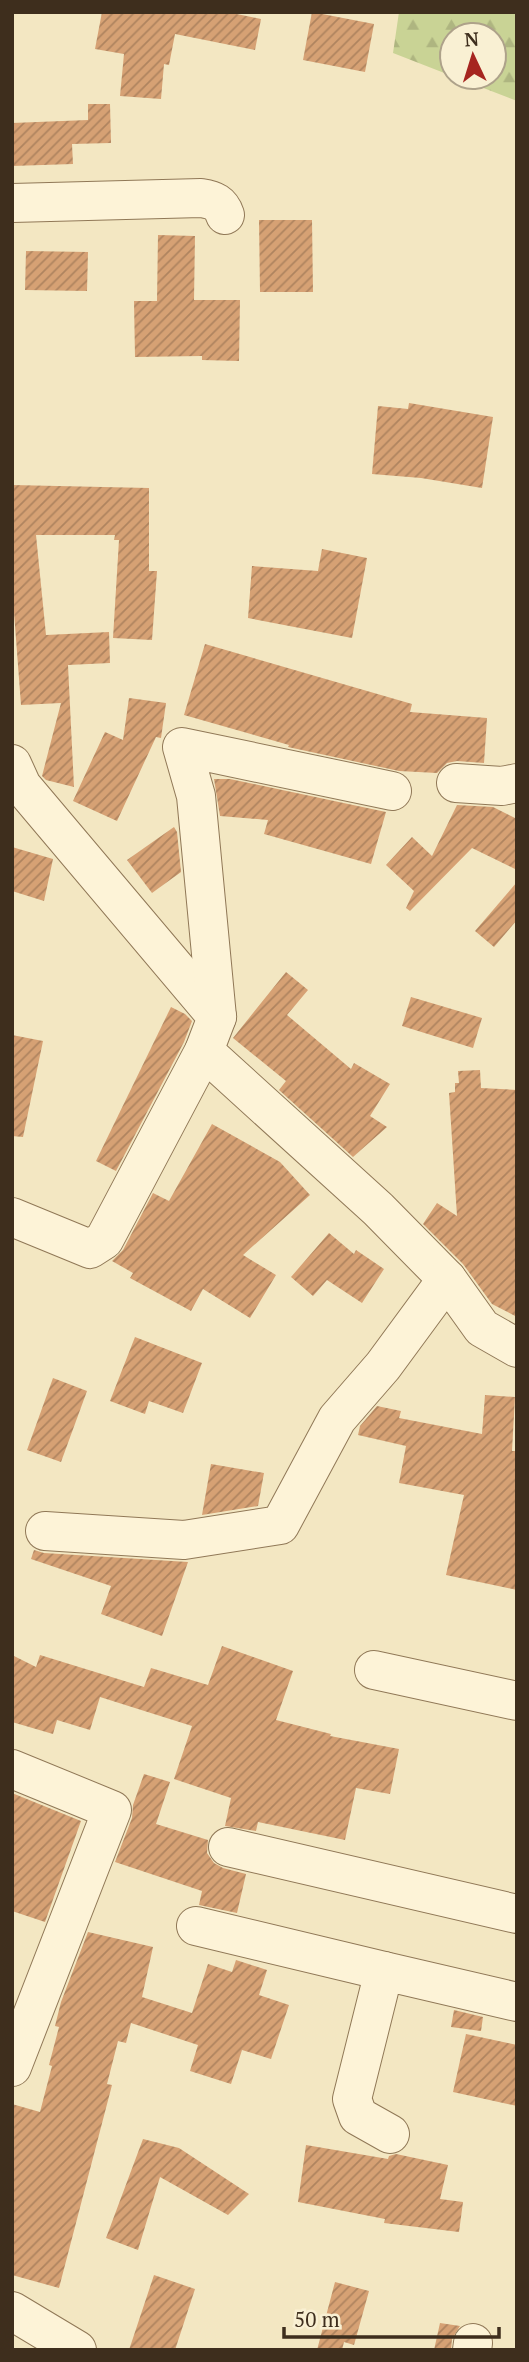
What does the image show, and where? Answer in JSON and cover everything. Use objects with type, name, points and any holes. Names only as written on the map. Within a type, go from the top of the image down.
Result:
[{"type":"street","points":[[12,203],[201,198],[213,200],[222,206],[225,215]]},
{"type":"street","points":[[12,1217],[90,1249],[104,1240],[211,1034],[196,796],[182,747],[392,791]]},
{"type":"street","points":[[16,781],[211,1034],[447,1279],[482,1328],[517,1348]]},
{"type":"street","points":[[456,783],[502,786],[517,783]]},
{"type":"street","points":[[45,1531],[184,1540],[279,1525],[337,1419],[383,1366],[447,1279]]},
{"type":"street","points":[[374,1671],[517,1701]]},
{"type":"street","points":[[12,1769],[112,1810],[12,2067]]},
{"type":"street","points":[[228,1847],[517,1914]]},
{"type":"street","points":[[196,1926],[517,2002]]},
{"type":"street","points":[[384,1971],[352,2099],[358,2116],[390,2134]]},
{"type":"street","points":[[12,2311],[77,2350]]},
{"type":"green space","points":[[399,12],[517,12],[517,101],[491,91],[508,91],[508,21],[438,21],[438,71],[393,53]]},
{"type":"building","points":[[102,12],[227,12],[261,19],[255,50],[175,34],[169,65],[164,64],[161,99],[120,96],[124,54],[95,49]]},
{"type":"building","points":[[312,12],[374,24],[365,72],[303,60]]},
{"type":"building","points":[[88,104],[110,104],[111,143],[72,144],[73,164],[12,166],[12,123],[88,120]]},
{"type":"building","points":[[259,220],[312,220],[313,292],[260,292]]},
{"type":"building","points":[[158,235],[195,236],[194,300],[240,300],[239,361],[202,360],[202,356],[135,357],[134,301],[157,301]]},
{"type":"building","points":[[26,251],[88,252],[87,291],[25,290]]},
{"type":"building","points":[[409,403],[493,417],[482,488],[421,478],[372,474],[378,406],[408,409]]},
{"type":"building","points":[[12,485],[149,488],[149,571],[157,571],[152,640],[113,638],[119,540],[114,540],[115,535],[36,535],[46,635],[109,632],[110,663],[68,665],[74,787],[46,780],[42,776],[61,703],[21,705],[12,586]]},
{"type":"building","points":[[322,549],[367,558],[352,638],[248,618],[252,566],[318,571]]},
{"type":"building","points":[[205,644],[412,704],[410,712],[487,718],[484,763],[447,763],[437,773],[399,771],[288,747],[289,745],[184,715]]},
{"type":"building","points":[[129,698],[166,703],[161,738],[156,737],[117,821],[73,801],[105,732],[123,740]]},
{"type":"building","points":[[214,779],[230,779],[386,812],[371,864],[264,834],[268,820],[220,816]]},
{"type":"building","points":[[457,805],[493,807],[517,819],[517,870],[472,848],[410,911],[406,908],[414,891],[386,865],[412,837],[432,856]]},
{"type":"building","points":[[174,827],[177,832],[181,872],[152,893],[127,860]]},
{"type":"building","points":[[12,847],[53,859],[44,901],[12,891]]},
{"type":"building","points":[[517,882],[517,920],[494,947],[475,931]]},
{"type":"building","points":[[286,972],[308,990],[287,1015],[351,1069],[354,1063],[390,1084],[370,1116],[387,1127],[353,1157],[279,1090],[286,1081],[233,1038]]},
{"type":"building","points":[[411,997],[482,1018],[473,1048],[402,1026]]},
{"type":"building","points":[[171,1007],[192,1021],[184,1042],[116,1171],[96,1161]]},
{"type":"building","points":[[12,1035],[43,1041],[23,1137],[12,1136]]},
{"type":"building","points":[[480,1070],[481,1088],[517,1090],[517,1317],[492,1304],[463,1264],[423,1224],[437,1203],[457,1216],[449,1093],[455,1092],[455,1083],[459,1083],[458,1071]]},
{"type":"building","points":[[212,1124],[280,1162],[310,1195],[243,1255],[276,1275],[250,1318],[203,1289],[191,1311],[130,1278],[133,1273],[112,1261],[123,1250],[153,1193],[169,1201]]},
{"type":"building","points":[[329,1233],[354,1254],[356,1250],[384,1269],[362,1303],[327,1280],[313,1296],[291,1277]]},
{"type":"building","points":[[135,1337],[202,1363],[183,1413],[149,1401],[145,1414],[110,1401]]},
{"type":"building","points":[[53,1378],[87,1391],[61,1462],[27,1450]]},
{"type":"building","points":[[485,1395],[515,1397],[512,1451],[517,1451],[517,1590],[446,1575],[464,1495],[399,1483],[406,1446],[358,1435],[360,1426],[377,1406],[401,1411],[399,1418],[482,1434]]},
{"type":"building","points":[[211,1464],[264,1473],[258,1506],[202,1515]]},
{"type":"building","points":[[34,1550],[44,1553],[188,1562],[162,1636],[101,1614],[111,1586],[31,1559]]},
{"type":"building","points":[[222,1646],[293,1671],[276,1720],[331,1734],[330,1736],[399,1749],[390,1794],[356,1788],[345,1840],[258,1822],[256,1831],[225,1826],[231,1798],[174,1779],[192,1726],[100,1697],[90,1730],[57,1720],[53,1734],[12,1722],[12,1655],[36,1667],[40,1655],[144,1687],[151,1668],[208,1685]]},
{"type":"building","points":[[144,1774],[170,1782],[156,1824],[208,1840],[207,1853],[214,1863],[246,1874],[237,1913],[199,1905],[202,1891],[115,1862],[132,1818],[133,1805]]},
{"type":"building","points":[[12,1793],[81,1821],[45,1922],[12,1911]]},
{"type":"building","points":[[88,1932],[153,1947],[142,1997],[192,2013],[208,1964],[232,1972],[236,1960],[267,1970],[259,1995],[289,2005],[271,2059],[242,2050],[231,2084],[190,2071],[198,2045],[131,2023],[126,2043],[118,2041],[107,2084],[112,2085],[59,2288],[12,2275],[12,2104],[40,2112],[52,2066],[49,2065],[59,2027],[55,2026],[61,2002]]},
{"type":"building","points":[[454,2010],[483,2017],[481,2031],[451,2027]]},
{"type":"building","points":[[466,2034],[517,2045],[517,2106],[453,2092]]},
{"type":"building","points":[[143,2139],[179,2148],[249,2194],[228,2215],[160,2177],[138,2250],[106,2238]]},
{"type":"building","points":[[306,2145],[388,2159],[396,2154],[448,2165],[440,2199],[463,2202],[459,2232],[384,2223],[385,2219],[298,2202]]},
{"type":"building","points":[[154,2275],[195,2289],[175,2350],[129,2350]]},
{"type":"building","points":[[335,2282],[369,2291],[354,2345],[344,2342],[342,2350],[317,2350]]},
{"type":"building","points":[[440,2323],[460,2326],[452,2339],[451,2350],[434,2350]]}]
